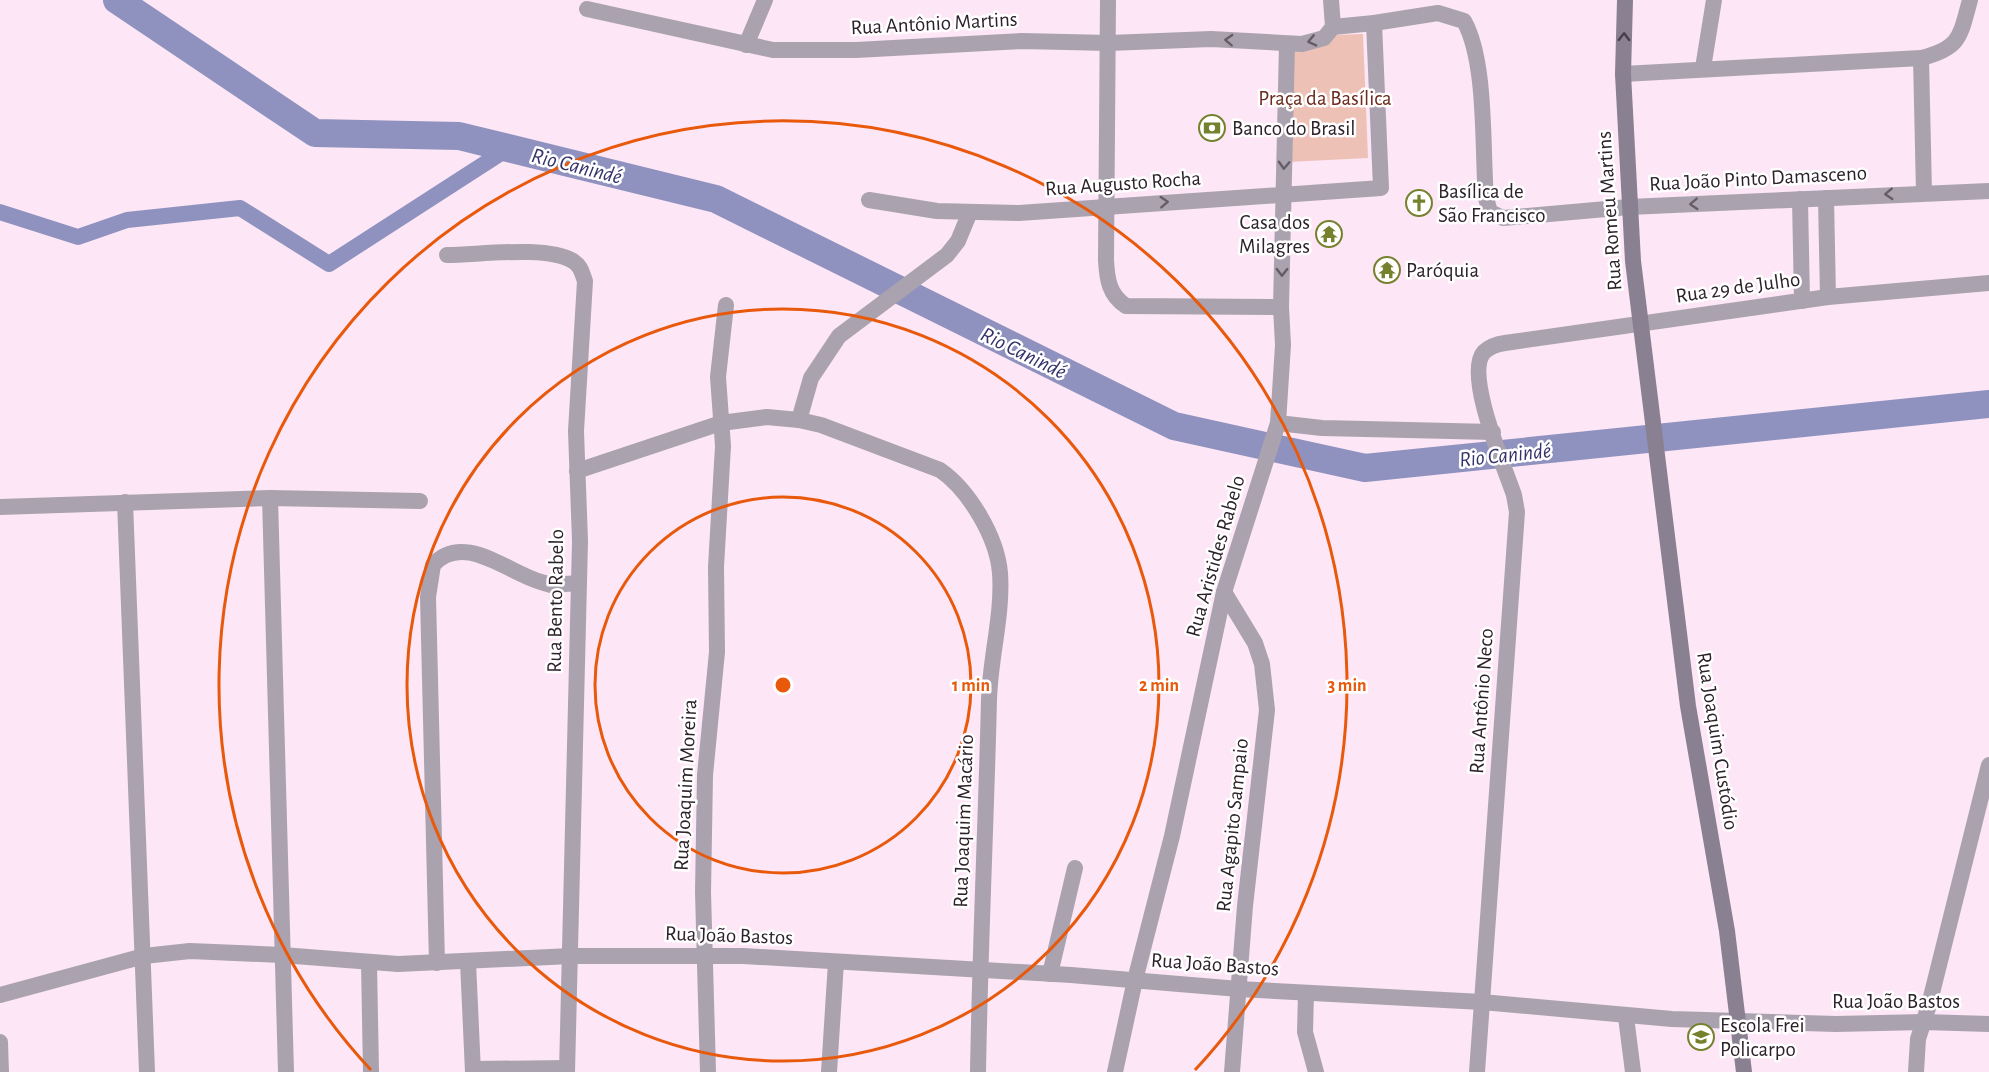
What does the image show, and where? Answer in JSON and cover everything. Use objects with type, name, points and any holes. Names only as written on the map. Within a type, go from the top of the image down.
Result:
[{"type":"main road","name":"Rua Romeu Martins","points":[[1625,0],[1623,74],[1629,207],[1633,261],[1652,417]]},
{"type":"main road","name":"Rua Joaquim Custódio","points":[[1652,417],[1688,706],[1727,931],[1744,1072]]},
{"type":"street","points":[[746,45],[765,0]]},
{"type":"street","points":[[1108,0],[1106,205],[1107,273],[1111,290],[1126,306],[1281,307]]},
{"type":"street","points":[[1331,0],[1333,27],[1374,23]]},
{"type":"street","points":[[1703,68],[1714,0]]},
{"type":"street","points":[[1623,74],[1922,58],[1939,54],[1954,45],[1961,35],[1970,0]]},
{"type":"street","name":"Rua Antônio Martins","points":[[587,9],[773,50],[1211,39],[1287,44],[1316,42],[1324,38],[1333,27]]},
{"type":"street","name":"Rua João Pinto Damasceno","points":[[1374,23],[1438,13],[1464,21],[1470,32],[1478,68],[1484,181],[1490,212],[1503,218],[1629,207],[1924,192],[1989,191]]},
{"type":"street","name":"Rua Augusto Rocha","points":[[868,200],[909,208],[1019,213],[1106,205],[1381,188],[1374,23]]},
{"type":"street","name":"Rua Aristides Rabelo","points":[[1115,1072],[1135,980],[1172,836],[1224,592],[1276,430],[1283,345],[1281,307],[1287,44]]},
{"type":"street","points":[[1922,58],[1924,192]]},
{"type":"street","points":[[1826,198],[1827,297]]},
{"type":"street","points":[[1800,199],[1802,301]]},
{"type":"street","points":[[577,471],[721,423],[767,417],[799,420],[811,378],[839,336],[947,255],[958,241],[970,212]]},
{"type":"street","name":"Rua Bento Rabelo","points":[[447,255],[537,253],[559,256],[574,262],[581,269],[585,281],[577,471],[579,583],[567,1070]]},
{"type":"street","name":"Rua 29 de Julho","points":[[1493,345],[1827,297],[1989,283]]},
{"type":"street","name":"Rua Joaquim Moreira","points":[[708,1072],[705,955],[705,775],[717,652],[716,567],[723,446],[718,377],[726,305]]},
{"type":"street","name":"Rua Antônio Neco","points":[[1477,1072],[1517,512],[1512,489],[1479,388],[1478,366],[1483,353],[1493,345]]},
{"type":"street","name":"Rua Joaquim Macário","points":[[799,420],[820,425],[940,470],[956,482],[971,500],[987,533],[1000,572],[989,696],[978,1072]]},
{"type":"street","points":[[1276,430],[1322,428],[1495,437]]},
{"type":"street","points":[[0,507],[270,498],[420,501]]},
{"type":"street","points":[[270,498],[286,1072]]},
{"type":"street","points":[[125,502],[147,1072]]},
{"type":"street","points":[[437,963],[428,597],[433,565],[445,555],[471,553],[551,585],[579,583]]},
{"type":"street","name":"Rua Agapito Sampaio","points":[[1224,592],[1255,643],[1262,664],[1267,710],[1232,1072]]},
{"type":"street","points":[[1916,1072],[1915,1053],[1989,765]]},
{"type":"street","points":[[1050,974],[1075,868]]},
{"type":"street","name":"Rua João Bastos","points":[[0,994],[144,956],[190,951],[282,955],[369,963],[468,962],[571,956],[705,955],[1050,974],[1239,989],[1482,1002],[1626,1017],[1836,1024],[1923,1022],[1989,1024]]},
{"type":"street","points":[[468,962],[473,1070],[567,1070]]},
{"type":"street","points":[[829,1072],[836,962]]},
{"type":"street","points":[[369,963],[371,1072]]},
{"type":"street","points":[[1306,993],[1305,1032],[1316,1072]]},
{"type":"street","points":[[1626,1017],[1633,1072]]},
{"type":"street","points":[[0,1042],[1,1072]]},
{"type":"green space","name":"Praça da Basílica","points":[[1363,34],[1368,158],[1288,162],[1282,37]]},
{"type":"waterway","name":"Rio Canindé","points":[[117,0],[315,133],[459,136],[716,199],[1174,426],[1365,468],[1989,404]]},
{"type":"waterway","points":[[0,212],[78,237],[127,220],[240,208],[329,264],[509,148]]},
{"type":"place","name":"Banco do Brasil","points":[[1212,128]]},
{"type":"place","name":"Basílica de São Francisco","points":[[1419,203]]},
{"type":"place","name":"Casa dos Milagres","points":[[1329,234]]},
{"type":"place","name":"Paróquia","points":[[1387,270]]},
{"type":"place","name":"Escola Frei Policarpo","points":[[1701,1037]]}]
